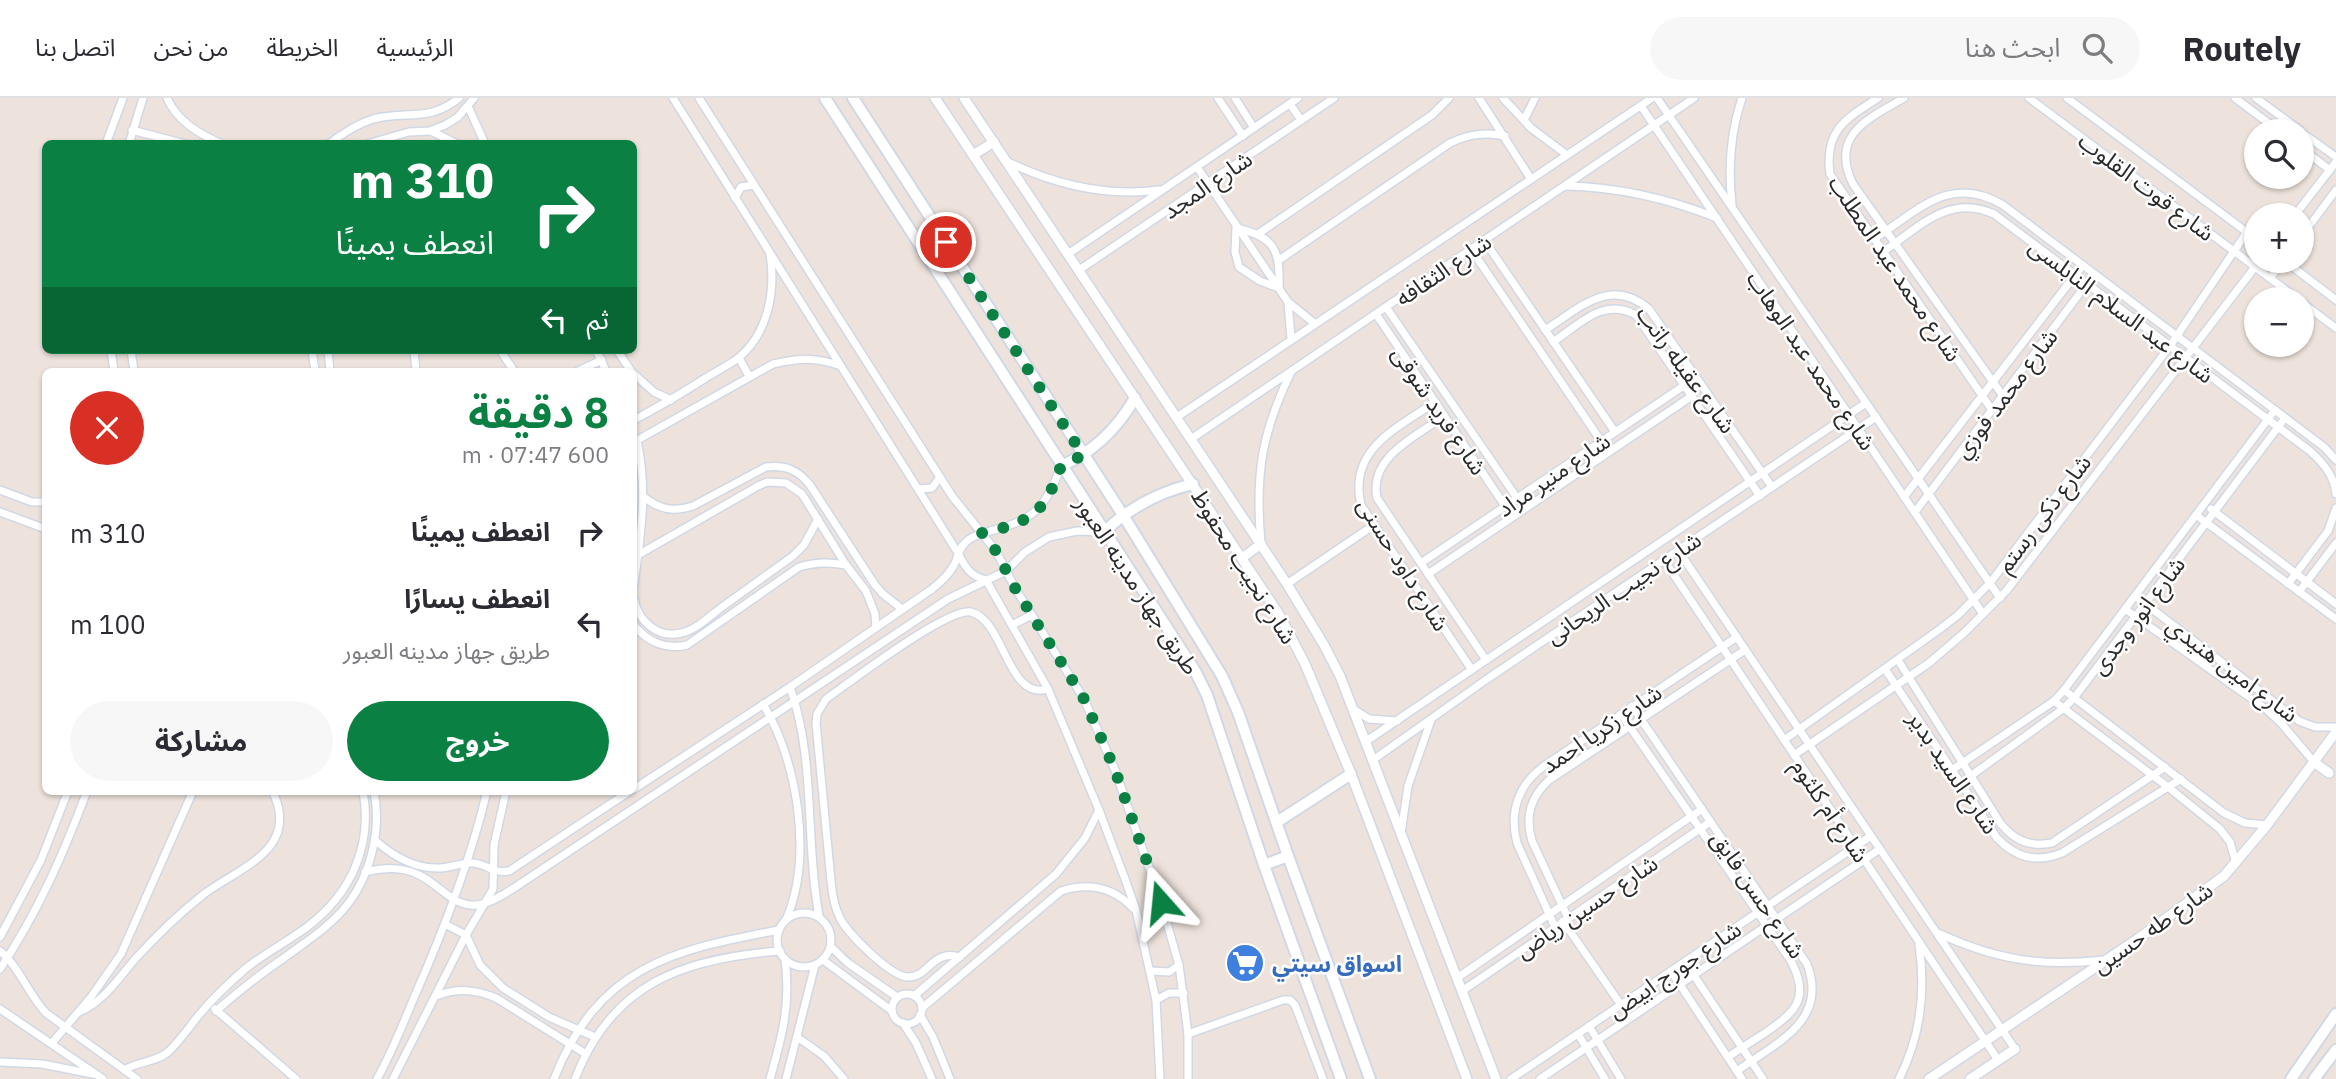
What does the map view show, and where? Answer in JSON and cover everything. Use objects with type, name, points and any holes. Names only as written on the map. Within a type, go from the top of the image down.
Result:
[{"type":"main road","name":"طريق جهاز مدينه العبور","points":[[825,98],[1195,671],[1207,695],[1264,865],[1341,1079]]},
{"type":"main road","name":"طريق جهاز مدينه العبور","points":[[853,98],[1123,515],[1227,686],[1370,1079]]},
{"type":"main road","points":[[843,127],[863,114]]},
{"type":"main road","points":[[1061,466],[1083,455],[1117,425],[1135,398]]},
{"type":"main road","points":[[1104,532],[1123,515],[1161,494],[1193,484]]},
{"type":"main road","points":[[1277,822],[1351,774]]},
{"type":"main road","points":[[1264,865],[1288,856]]},
{"type":"main road","points":[[2291,1079],[2336,1014]]},
{"type":"main road","points":[[2314,1079],[2336,1050]]},
{"type":"street","points":[[107,140],[123,98]]},
{"type":"street","points":[[129,140],[143,98]]},
{"type":"street","points":[[167,98],[181,120],[214,140]]},
{"type":"street","points":[[335,140],[358,125],[390,117],[424,116],[441,110],[458,98]]},
{"type":"street","points":[[379,140],[394,135],[430,131],[451,121],[474,98]]},
{"type":"street","points":[[674,98],[970,573],[986,580],[1048,689],[1099,810],[1136,910],[1156,1000],[1160,1079]]},
{"type":"street","points":[[699,98],[940,477],[961,509],[996,551],[1084,699],[1115,770],[1161,902],[1179,965],[1188,1034],[1188,1079]]},
{"type":"street","name":"شارع نجيب محفوظ","points":[[935,98],[1280,616],[1305,664],[1351,774],[1467,1079]]},
{"type":"street","name":"شارع نجيب محفوظ","points":[[964,98],[1261,544],[1324,645],[1353,709],[1496,1079]]},
{"type":"street","points":[[1217,98],[1242,136]]},
{"type":"street","points":[[1235,98],[1254,128]]},
{"type":"street","name":"شارع المجد","points":[[1068,254],[1298,98]]},
{"type":"street","name":"شارع المجد","points":[[1079,270],[1334,98]]},
{"type":"street","points":[[1258,234],[1432,116],[1448,98]]},
{"type":"street","points":[[1479,98],[1531,179]]},
{"type":"street","points":[[1503,98],[1524,120],[1567,155]]},
{"type":"street","points":[[1524,120],[1535,98]]},
{"type":"street","name":"شارع الثقافه","points":[[1177,417],[1291,338],[1654,98]]},
{"type":"street","name":"شارع محمد عبد الوهاب","points":[[1654,98],[2000,598]]},
{"type":"street","name":"شارع الثقافه","points":[[1191,439],[1694,98]]},
{"type":"street","points":[[1733,209],[1729,182],[1730,155],[1733,128],[1742,98]]},
{"type":"street","name":"شارع محمد عبد المطلب","points":[[1878,98],[1838,127],[1828,158],[1830,174],[1993,410]]},
{"type":"street","name":"شارع محمد عبد المطلب","points":[[1904,98],[1862,123],[1853,133],[1847,145],[1847,172],[2003,396]]},
{"type":"street","name":"شارع قوت القلوب","points":[[2029,98],[2244,259]]},
{"type":"street","name":"شارع قوت القلوب","points":[[2067,98],[2244,230]]},
{"type":"street","points":[[2235,98],[2263,119]]},
{"type":"street","points":[[2256,98],[2285,119]]},
{"type":"street","points":[[1290,104],[1301,120]]},
{"type":"street","points":[[468,106],[483,140]]},
{"type":"street","name":"شارع محمد عبد الوهاب","points":[[1641,106],[1983,614]]},
{"type":"street","points":[[390,117],[394,135]]},
{"type":"street","points":[[132,130],[170,140]]},
{"type":"street","points":[[430,131],[449,140]]},
{"type":"street","points":[[1279,260],[1450,143],[1483,133],[1505,136]]},
{"type":"street","points":[[2304,203],[2336,159],[2314,141]]},
{"type":"street","points":[[973,155],[994,142]]},
{"type":"street","points":[[2314,158],[2330,170]]},
{"type":"street","points":[[1006,161],[1049,180],[1094,191],[1163,190]]},
{"type":"street","points":[[1197,167],[1288,302],[1314,323]]},
{"type":"street","points":[[735,198],[741,187],[754,185]]},
{"type":"street","points":[[1565,186],[1627,190],[1658,197],[1717,218]]},
{"type":"street","points":[[2314,220],[2336,190]]},
{"type":"street","name":"شارع عبد السلام النابلسى","points":[[1874,239],[1950,193],[1975,192],[1988,195],[2324,447],[2336,460]]},
{"type":"street","name":"شارع عبد السلام النابلسى","points":[[1883,252],[1938,214],[1960,206],[1972,206],[1994,214],[2321,461],[2330,473],[2336,494]]},
{"type":"street","points":[[1236,228],[1258,234],[1276,249],[1279,260],[1279,288]]},
{"type":"street","points":[[1236,228],[1235,252],[1239,267],[1279,288]]},
{"type":"street","name":"شارع ذكى رستم","points":[[1784,740],[1940,629],[1990,583],[2170,346],[2244,236]]},
{"type":"street","points":[[1484,240],[1615,432]]},
{"type":"street","points":[[1471,249],[1601,441]]},
{"type":"street","points":[[637,418],[738,358],[759,331],[771,300],[769,250]]},
{"type":"street","name":"شارع محمد فوزي","points":[[1904,496],[2083,265]]},
{"type":"street","name":"شارع ذكى رستم","points":[[1794,755],[1937,656],[2000,598],[2250,273]]},
{"type":"street","name":"شارع قوت القلوب","points":[[2263,273],[2282,287]]},
{"type":"street","points":[[2270,278],[2274,273]]},
{"type":"street","points":[[2300,273],[2336,300]]},
{"type":"street","name":"شارع محمد فوزي","points":[[1915,512],[2095,274]]},
{"type":"street","name":"شارع عقيله راتب","points":[[1545,330],[1600,296],[1613,294],[1639,301],[1649,309],[1772,488]]},
{"type":"street","points":[[1288,302],[1291,338]]},
{"type":"street","name":"شارع فريد شوقى","points":[[1386,307],[1517,498]]},
{"type":"street","name":"شارع عقيله راتب","points":[[1553,342],[1603,309],[1614,307],[1636,314],[1760,496]]},
{"type":"street","name":"شارع قوت القلوب","points":[[2314,311],[2336,328]]},
{"type":"street","name":"شارع فريد شوقى","points":[[1376,314],[1505,506]]},
{"type":"street","points":[[598,354],[605,368]]},
{"type":"street","points":[[738,358],[749,376]]},
{"type":"street","points":[[637,440],[773,364],[797,358],[821,359],[842,366]]},
{"type":"street","points":[[585,368],[602,360]]},
{"type":"street","points":[[1242,558],[1261,544],[1258,475],[1264,439],[1275,404],[1291,372]]},
{"type":"street","points":[[637,376],[654,391],[671,400]]},
{"type":"street","name":"شارع منير مراد","points":[[1421,563],[1685,385]]},
{"type":"street","name":"شارع منير مراد","points":[[1428,574],[1692,396]]},
{"type":"street","name":"شارع داود حسنى","points":[[1435,402],[1377,443],[1361,465],[1358,492],[1361,505],[1472,670]]},
{"type":"street","name":"شارع نجيب الريحانى","points":[[1365,742],[1866,403]]},
{"type":"street","name":"شارع انور وجدى","points":[[1952,770],[2054,701],[2064,691],[2275,410]]},
{"type":"street","name":"شارع داود حسنى","points":[[1444,416],[1388,457],[1378,471],[1375,481],[1377,498],[1486,660]]},
{"type":"street","name":"شارع نجيب الريحانى","points":[[1373,760],[1876,417]]},
{"type":"street","name":"شارع انور وجدى","points":[[1961,783],[2074,698],[2285,418]]},
{"type":"street","points":[[637,449],[644,477],[637,562]]},
{"type":"street","points":[[637,786],[790,687],[940,583],[955,563],[965,542],[973,536],[1011,527],[1038,510],[1048,498],[1061,466]]},
{"type":"street","points":[[644,497],[653,505],[666,510],[680,510],[693,506],[766,467],[791,468],[802,475],[810,485],[875,585],[902,608]]},
{"type":"street","points":[[919,489],[932,488],[940,477]]},
{"type":"street","points":[[638,555],[767,482],[786,482],[795,487],[866,591],[876,627]]},
{"type":"street","points":[[0,490],[32,502],[42,502]]},
{"type":"street","points":[[2204,504],[2336,604]]},
{"type":"street","points":[[2288,584],[2328,531],[2336,508]]},
{"type":"street","points":[[0,512],[42,528]]},
{"type":"street","points":[[2196,515],[2336,619]]},
{"type":"street","points":[[637,610],[654,629],[664,634],[683,633],[700,624],[793,556],[804,545],[818,519]]},
{"type":"street","points":[[1287,584],[1374,525]]},
{"type":"street","points":[[1382,536],[1396,526]]},
{"type":"street","points":[[365,873],[383,868],[411,871],[430,881],[455,901],[470,905],[485,904],[517,886],[948,600],[1006,571],[1025,552],[1049,537],[1077,531],[1104,532]]},
{"type":"street","points":[[2299,592],[2336,543]]},
{"type":"street","name":"شارع أم كلثوم","points":[[1678,550],[2015,1049]]},
{"type":"street","name":"شارع أم كلثوم","points":[[1664,560],[1998,1060]]},
{"type":"street","points":[[637,628],[655,643],[666,647],[687,645],[799,568],[814,563],[846,565]]},
{"type":"street","name":"شارع امين هنيدي","points":[[2135,596],[2300,721],[2315,727],[2336,729]]},
{"type":"street","name":"شارع امين هنيدي","points":[[2125,609],[2266,709],[2314,762]]},
{"type":"street","points":[[960,957],[945,955],[917,975],[903,977],[853,936],[841,920],[833,901],[817,714],[826,699],[935,624],[960,612],[970,612],[985,621],[1023,684],[1035,691],[1048,689]]},
{"type":"street","points":[[1012,625],[1032,615]]},
{"type":"street","points":[[1549,618],[1557,632]]},
{"type":"street","name":"شارع زكريا احمد","points":[[1555,927],[1517,844],[1513,818],[1526,782],[1544,765],[1737,636]]},
{"type":"street","name":"شارع زكريا احمد","points":[[1621,1005],[1565,919],[1562,905],[1528,827],[1532,801],[1549,780],[1745,650]]},
{"type":"street","name":"شارع السيد بدير","points":[[1898,660],[2008,833],[2029,844],[2052,843],[2165,767]]},
{"type":"street","name":"شارع السيد بدير","points":[[1885,669],[1997,838],[2007,849],[2020,856],[2034,859],[2062,853],[2180,779]]},
{"type":"street","points":[[790,687],[796,702],[809,795],[818,916]]},
{"type":"street","points":[[2064,691],[2231,817],[2252,825],[2267,825]]},
{"type":"street","points":[[2054,701],[2168,787],[2225,835],[2233,849],[2236,864]]},
{"type":"street","points":[[763,704],[782,741],[790,767],[798,825],[799,872],[792,905],[779,930],[777,943],[788,980],[787,1013],[770,1079]]},
{"type":"street","name":"شارع حسن فايق","points":[[1632,706],[1807,964],[1812,978],[1813,994],[1801,1023],[1737,1071]]},
{"type":"street","points":[[1353,709],[1369,719],[1398,721]]},
{"type":"street","name":"شارع حسن فايق","points":[[1621,714],[1798,974],[1800,988],[1791,1015],[1728,1057]]},
{"type":"street","points":[[1401,834],[1408,786],[1432,718]]},
{"type":"street","name":"شارع طه حسين","points":[[1929,1079],[2200,895],[2236,864],[2336,729]]},
{"type":"street","points":[[2314,762],[2329,773]]},
{"type":"street","points":[[0,937],[41,860],[66,795]]},
{"type":"street","points":[[0,969],[53,877],[85,795]]},
{"type":"street","points":[[52,1043],[103,981],[129,939],[191,795]]},
{"type":"street","points":[[79,1012],[106,996],[136,958],[184,911],[271,845],[278,831],[280,816],[274,795]]},
{"type":"street","points":[[124,1070],[155,1060],[170,1050],[209,1004],[259,959],[305,929],[327,910],[344,890],[357,866],[366,818],[363,795]]},
{"type":"street","points":[[216,1011],[333,921],[353,896],[365,873],[376,841],[374,795]]},
{"type":"street","points":[[377,1079],[455,901],[475,842],[486,795]]},
{"type":"street","points":[[393,1079],[466,935],[494,889],[494,845],[505,795]]},
{"type":"street","points":[[376,841],[390,853],[416,865],[442,868],[466,864],[481,865],[494,872],[502,872],[517,867],[624,795]]},
{"type":"street","name":"شارع حسين رياض","points":[[1457,978],[1702,809]]},
{"type":"street","points":[[914,996],[1056,874],[1081,844],[1099,810]]},
{"type":"street","name":"شارع حسين رياض","points":[[1462,991],[1710,822]]},
{"type":"street","name":"شارع جورج ابيض","points":[[1511,1079],[1871,836]]},
{"type":"street","points":[[475,842],[494,845]]},
{"type":"street","name":"شارع جورج ابيض","points":[[1540,1079],[1880,849]]},
{"type":"street","points":[[903,1023],[913,1022],[921,1012],[1061,891],[1088,886],[1101,888],[1114,892],[1136,910]]},
{"type":"street","points":[[575,1079],[596,1037],[628,1000],[669,974],[721,958],[782,955],[799,967],[815,965],[823,960],[831,947],[828,926],[818,916],[805,912],[786,920]]},
{"type":"street","points":[[445,924],[466,935],[480,965],[503,988],[548,1017],[596,1037]]},
{"type":"street","points":[[554,1079],[570,1045],[607,995],[645,967],[689,950],[779,930]]},
{"type":"street","points":[[1938,934],[2003,958],[2048,964],[2105,960]]},
{"type":"street","points":[[1899,1079],[1917,1034],[1923,1003],[1919,941]]},
{"type":"street","points":[[831,947],[848,963],[897,997]]},
{"type":"street","points":[[0,951],[8,957],[35,1002],[64,1028],[137,1079]]},
{"type":"street","points":[[823,960],[892,1011],[903,1023],[916,1043],[932,1079]]},
{"type":"street","points":[[1685,962],[1763,1079]]},
{"type":"street","points":[[786,1079],[815,965]]},
{"type":"street","points":[[1151,971],[1169,972],[1179,965]]},
{"type":"street","points":[[1671,971],[1742,1079]]},
{"type":"street","points":[[435,996],[460,990],[484,993],[586,1054]]},
{"type":"street","points":[[1156,1000],[1169,993],[1184,993]]},
{"type":"street","points":[[892,1011],[897,997],[904,994],[914,996]]},
{"type":"street","points":[[914,996],[950,1079]]},
{"type":"street","points":[[1188,1034],[1283,1000],[1290,1000],[1295,1005],[1323,1079]]},
{"type":"street","points":[[209,1004],[296,1079]]},
{"type":"street","points":[[0,1009],[101,1077]]},
{"type":"street","points":[[1590,1026],[1620,1079]]},
{"type":"street","points":[[1578,1034],[1605,1079]]},
{"type":"street","points":[[797,1037],[824,1056],[844,1079]]},
{"type":"street","points":[[1970,1079],[2015,1049]]},
{"type":"street","points":[[0,1062],[42,1065],[101,1077]]},
{"type":"place","name":"اسواق سيتي","points":[[1245,963]]},
{"type":"route","points":[[946,242],[1083,455],[1061,466],[1048,498],[1026,520],[1011,527],[982,533],[996,551],[1015,588],[1084,699],[1115,770],[1161,902]]}]
